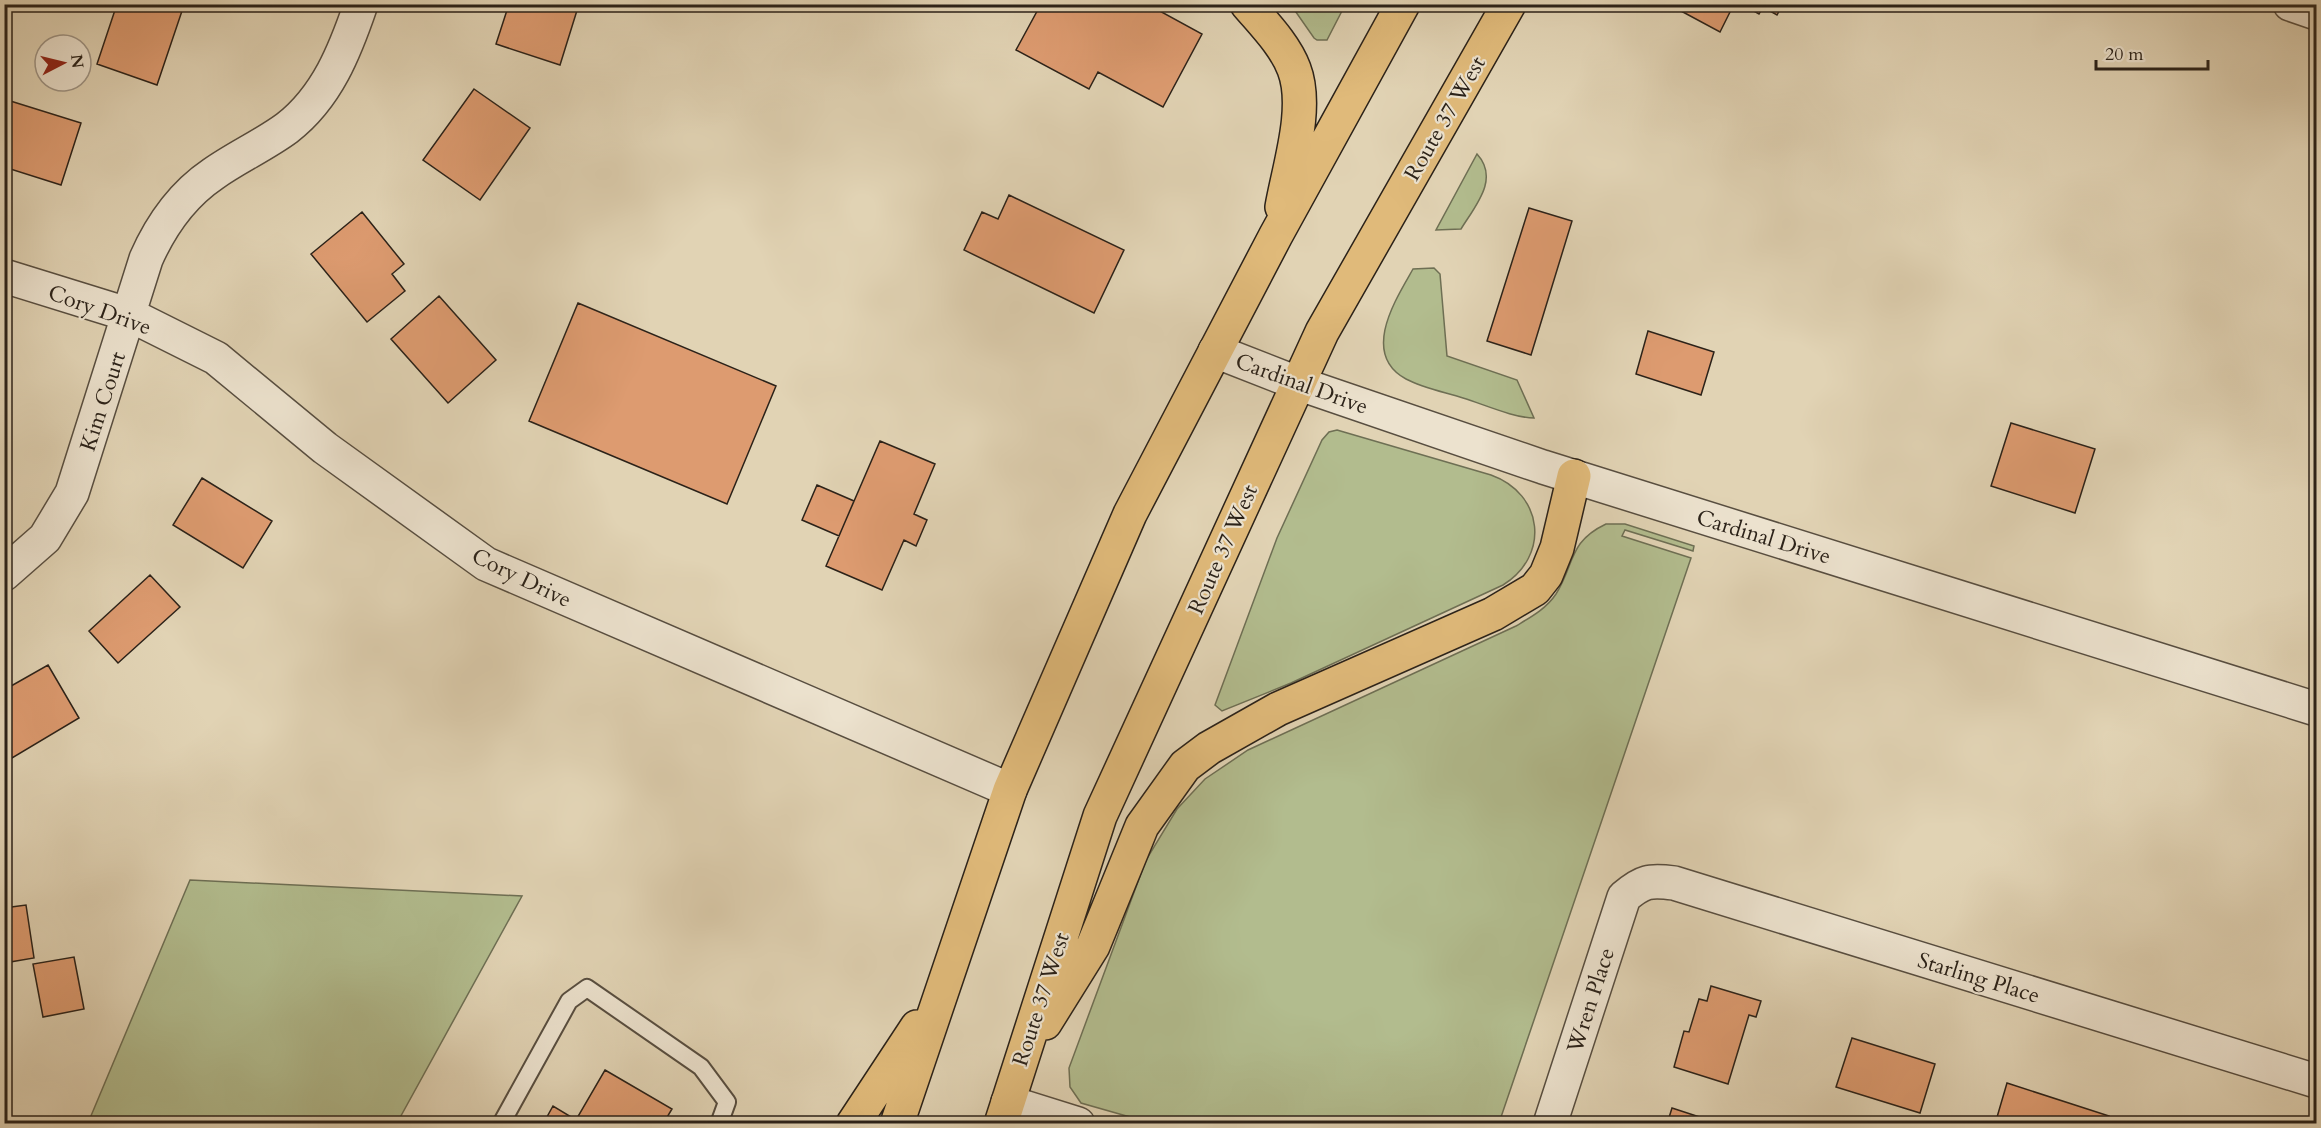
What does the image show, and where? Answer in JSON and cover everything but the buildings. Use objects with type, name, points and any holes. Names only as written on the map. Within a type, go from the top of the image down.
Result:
[{"type":"highway","points":[[1247,4],[1274,36],[1294,69],[1301,104],[1276,235]]},
{"type":"highway","points":[[897,1124],[1010,790],[1130,514],[1276,235],[1403,4]]},
{"type":"highway","name":"Route 37 West","points":[[1008,1099],[1100,816],[1297,383],[1322,332],[1509,4]]},
{"type":"highway","points":[[1008,1099],[1093,946],[1142,826],[1185,766],[1209,748],[1278,709],[1493,614],[1535,589],[1546,575],[1557,548],[1574,476]]},
{"type":"highway","points":[[853,1124],[941,991]]},
{"type":"street","name":"Kim Court","points":[[4,574],[45,538],[72,493],[146,259],[158,233],[173,210],[210,175],[287,127],[309,107],[329,81],[361,4]]},
{"type":"street","points":[[2290,4],[2316,13]]},
{"type":"street","name":"Cory Drive","points":[[4,276],[130,315],[216,358],[325,448],[486,564],[1010,790]]},
{"type":"street","name":"Cardinal Drive","points":[[1215,351],[1297,383],[1574,476],[2316,709]]},
{"type":"street","name":"Starling Place","points":[[1641,884],[1654,881],[1674,883],[2316,1082]]},
{"type":"street","name":"Wren Place","points":[[1550,1124],[1624,897],[1641,884]]},
{"type":"street","points":[[1008,1099],[1078,1124]]},
{"type":"lane","points":[[501,1124],[569,1001],[587,988],[701,1067],[727,1102],[719,1124]]},
{"type":"green space","points":[[1291,5],[1345,5],[1327,40],[1317,40]]},
{"type":"green space","points":[[1477,154],[1486,173],[1486,183],[1478,202],[1461,229],[1436,230]]},
{"type":"green space","points":[[1434,268],[1440,274],[1447,356],[1517,380],[1534,418],[1508,413],[1419,385],[1406,379],[1392,368],[1385,355],[1384,341],[1391,310],[1413,269]]},
{"type":"green space","points":[[1337,430],[1491,475],[1509,484],[1522,496],[1530,511],[1534,526],[1534,542],[1528,558],[1518,573],[1503,585],[1291,683],[1222,711],[1215,705],[1277,538],[1322,440],[1329,432]]},
{"type":"green space","points":[[1606,524],[1625,524],[1694,546],[1693,551],[1625,530],[1622,536],[1691,558],[1499,1123],[1151,1123],[1081,1103],[1070,1087],[1069,1068],[1146,860],[1177,809],[1205,779],[1248,750],[1516,626],[1533,616],[1556,594],[1578,546],[1585,538]]},
{"type":"green space","points":[[190,880],[522,896],[397,1123],[88,1123]]}]
